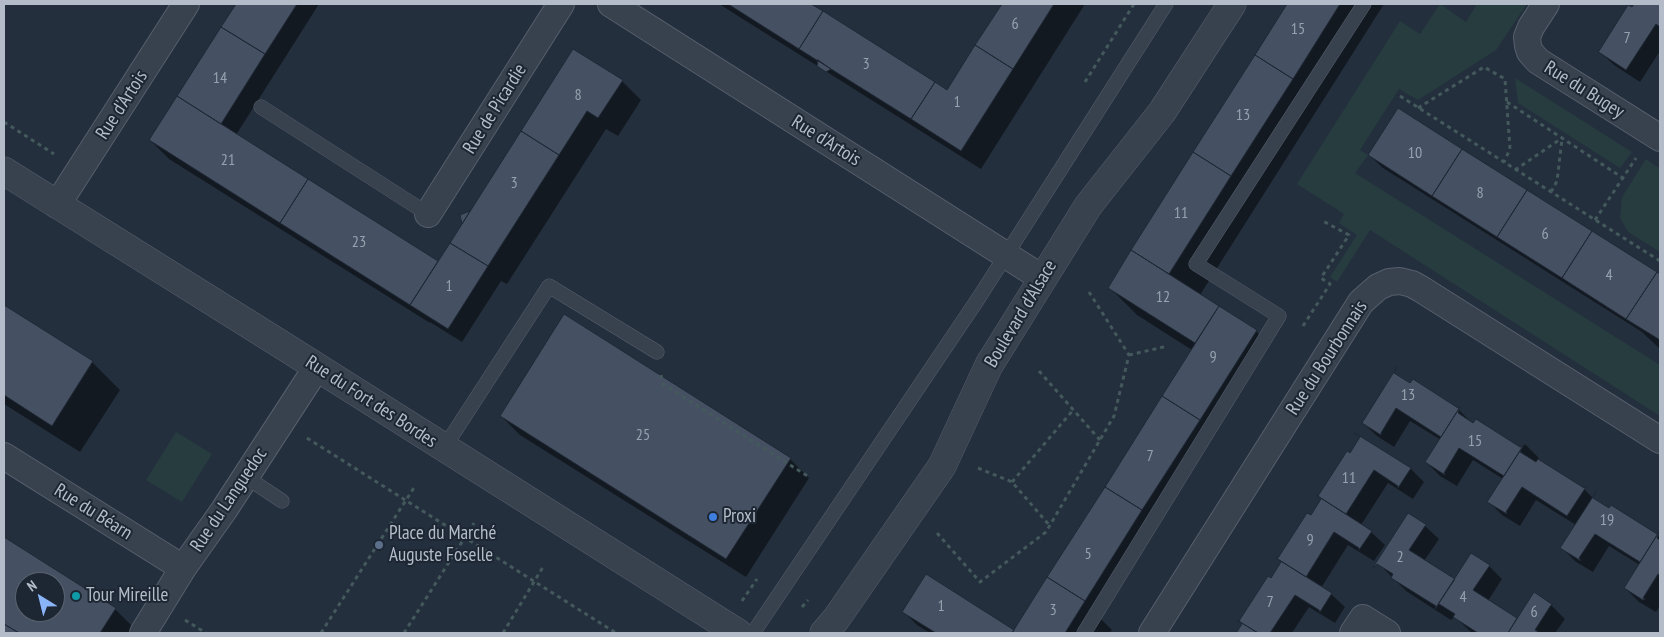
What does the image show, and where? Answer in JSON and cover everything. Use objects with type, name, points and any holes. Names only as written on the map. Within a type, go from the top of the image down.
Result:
[{"type":"street","name":"Rue d'Artois","points":[[57,205],[186,4]]},
{"type":"street","name":"Rue de Picardie","points":[[428,214],[561,4]]},
{"type":"street","name":"Rue d'Artois","points":[[611,4],[1042,278]]},
{"type":"street","name":"Boulevard d'Alsace","points":[[824,633],[942,466],[988,365],[1088,206],[1162,112],[1232,4]]},
{"type":"street","name":"Rue du Bugey","points":[[1546,4],[1531,27],[1527,37],[1530,52],[1538,61],[1656,136]]},
{"type":"street","name":"Rue du Fort des Bordes","points":[[4,171],[732,629]]},
{"type":"street","name":"Rue du Bourbonnais","points":[[1152,633],[1361,302],[1378,287],[1389,282],[1400,281],[1422,289],[1660,440]]},
{"type":"street","name":"Rue du Languedoc","points":[[143,633],[183,568],[246,477],[317,367]]},
{"type":"street","name":"Rue du Béarn","points":[[4,456],[183,568]]},
{"type":"street","points":[[1354,633],[1363,618],[1387,633]]},
{"type":"lane","points":[[752,633],[1006,255],[1166,4]]},
{"type":"lane","points":[[1084,633],[1279,316],[1196,264],[1364,4]]},
{"type":"lane","points":[[262,107],[428,214]]},
{"type":"lane","points":[[444,448],[549,286],[657,352]]},
{"type":"lane","points":[[246,477],[282,501]]},
{"type":"path","points":[[1082,86],[1134,4]]},
{"type":"path","points":[[1418,108],[1484,67],[1505,79],[1510,149],[1504,162]]},
{"type":"path","points":[[1400,96],[1660,261]]},
{"type":"path","points":[[1507,102],[1623,178]]},
{"type":"path","points":[[4,122],[80,170]]},
{"type":"path","points":[[1595,220],[1623,178],[1656,136]]},
{"type":"path","points":[[1515,170],[1562,138]]},
{"type":"path","points":[[1551,192],[1557,181],[1562,138]]},
{"type":"path","points":[[1300,330],[1330,284],[1321,278],[1349,235],[1321,220]]},
{"type":"path","points":[[936,533],[980,582],[1046,532],[1050,526],[1114,416],[1129,355],[1089,292]]},
{"type":"path","points":[[1129,355],[1168,346]]},
{"type":"path","points":[[657,352],[663,384],[809,477]]},
{"type":"path","points":[[1040,371],[1100,440]]},
{"type":"path","points":[[1012,482],[1074,409]]},
{"type":"path","points":[[282,421],[616,633]]},
{"type":"path","points":[[978,468],[1012,482],[1050,526]]},
{"type":"path","points":[[321,633],[415,486]]},
{"type":"path","points":[[404,633],[474,523]]},
{"type":"path","points":[[502,633],[544,567]]},
{"type":"path","points":[[732,629],[759,576]]},
{"type":"green space","points":[[1440,4],[1466,22],[1477,4],[1527,4],[1496,50],[1418,100],[1399,89],[1360,150],[1368,155],[1355,173],[1660,365],[1660,416],[1370,230],[1337,282],[1330,277],[1357,235],[1339,223],[1344,214],[1297,184],[1400,21],[1420,34]]},
{"type":"green space","points":[[1515,78],[1632,152],[1620,168],[1518,103]]},
{"type":"green space","points":[[1646,159],[1660,169],[1660,252],[1628,232],[1620,218],[1622,197]]},
{"type":"green space","points":[[176,432],[212,454],[182,502],[146,480]]},
{"type":"building","points":[[236,4],[297,4],[265,54],[221,27]]},
{"type":"building","points":[[728,4],[811,4],[823,11],[799,49]]},
{"type":"building","points":[[1002,4],[1054,4],[1013,69],[975,45]]},
{"type":"building","points":[[1287,4],[1340,4],[1293,79],[1255,55]]},
{"type":"building","points":[[1634,4],[1660,4],[1660,27],[1656,24],[1626,70],[1597,51],[1599,51],[1628,5],[1632,7]]},
{"type":"building","points":[[823,11],[935,82],[911,119],[799,49]]},
{"type":"building","points":[[221,27],[265,54],[221,124],[177,96]]},
{"type":"building","points":[[975,45],[1013,69],[961,151],[911,119],[935,82],[947,90]]},
{"type":"building","points":[[573,49],[623,80],[598,118],[587,111],[559,155],[521,131]]},
{"type":"building","points":[[1255,55],[1293,79],[1231,176],[1193,152]]},
{"type":"building","points":[[818,60],[831,69],[826,72],[817,66]]},
{"type":"building","points":[[177,96],[308,179],[280,223],[149,140]]},
{"type":"building","points":[[1398,108],[1462,149],[1432,196],[1368,155]]},
{"type":"building","points":[[521,131],[559,155],[488,266],[450,243]]},
{"type":"building","points":[[1462,149],[1527,190],[1497,237],[1432,196]]},
{"type":"building","points":[[1193,152],[1231,176],[1169,274],[1131,250]]},
{"type":"building","points":[[308,179],[438,261],[410,305],[280,223]]},
{"type":"building","points":[[1527,190],[1592,231],[1562,278],[1497,237]]},
{"type":"building","points":[[470,211],[462,224],[460,215]]},
{"type":"building","points":[[1592,231],[1657,272],[1626,319],[1562,278]]},
{"type":"building","points":[[450,243],[488,266],[448,329],[410,305]]},
{"type":"building","points":[[1131,250],[1219,306],[1195,343],[1108,288]]},
{"type":"building","points":[[1657,272],[1660,274],[1660,340],[1626,319]]},
{"type":"building","points":[[4,305],[93,361],[52,426],[4,395]]},
{"type":"building","points":[[1219,306],[1257,330],[1200,420],[1162,396]]},
{"type":"building","points":[[564,314],[791,458],[726,559],[500,416]]},
{"type":"building","points":[[1397,367],[1394,373],[1410,383],[1413,379],[1458,408],[1460,407],[1441,437],[1396,408],[1381,435],[1362,423]]},
{"type":"building","points":[[1162,396],[1200,420],[1142,510],[1105,487]]},
{"type":"building","points":[[1460,407],[1458,413],[1473,423],[1476,419],[1520,447],[1523,446],[1504,476],[1459,448],[1444,473],[1445,475],[1425,462]]},
{"type":"building","points":[[1354,433],[1411,468],[1398,488],[1398,486],[1374,470],[1346,514],[1316,495],[1318,496],[1347,451],[1350,453],[1360,437]]},
{"type":"building","points":[[1523,446],[1520,452],[1536,462],[1538,459],[1584,488],[1586,487],[1567,516],[1522,487],[1506,512],[1507,514],[1487,502]]},
{"type":"building","points":[[1105,487],[1142,510],[1085,601],[1047,577]]},
{"type":"building","points":[[1596,492],[1593,498],[1609,508],[1611,505],[1657,534],[1659,532],[1640,562],[1595,534],[1579,558],[1581,561],[1560,548]]},
{"type":"building","points":[[1316,495],[1372,531],[1359,550],[1359,548],[1334,532],[1306,577],[1276,558],[1278,558],[1307,513],[1311,515],[1321,499]]},
{"type":"building","points":[[1408,513],[1427,525],[1409,550],[1455,579],[1435,609],[1436,606],[1391,578],[1393,574],[1377,564],[1372,569]]},
{"type":"building","points":[[1659,532],[1657,538],[1660,540],[1660,575],[1658,574],[1643,600],[1624,588]]},
{"type":"building","name":"Tour Mireille","points":[[4,537],[59,572],[15,572],[15,622],[65,622],[65,576],[116,608],[100,633],[19,633],[4,624]]},
{"type":"building","points":[[1471,553],[1490,565],[1473,590],[1517,618],[1508,633],[1478,633],[1453,617],[1455,614],[1439,604],[1435,609]]},
{"type":"building","points":[[1276,558],[1332,593],[1320,612],[1295,595],[1270,633],[1258,633],[1237,620],[1239,621],[1268,576],[1271,578],[1281,562]]},
{"type":"building","points":[[926,574],[1014,630],[1012,633],[936,633],[902,612]]},
{"type":"building","points":[[1047,577],[1085,601],[1065,633],[1012,633]]},
{"type":"building","points":[[1534,592],[1553,605],[1551,605],[1535,630],[1540,633],[1508,633]]},
{"type":"building","points":[[1237,621],[1258,633],[1236,633],[1242,624]]},
{"type":"building","points":[[4,624],[19,633],[4,633]]},
{"type":"place","name":"Proxi","points":[[713,517]]},
{"type":"place","name":"Place du Marché Auguste Foselle","points":[[379,545]]},
{"type":"place","name":"Tour Mireille","points":[[76,596]]}]
